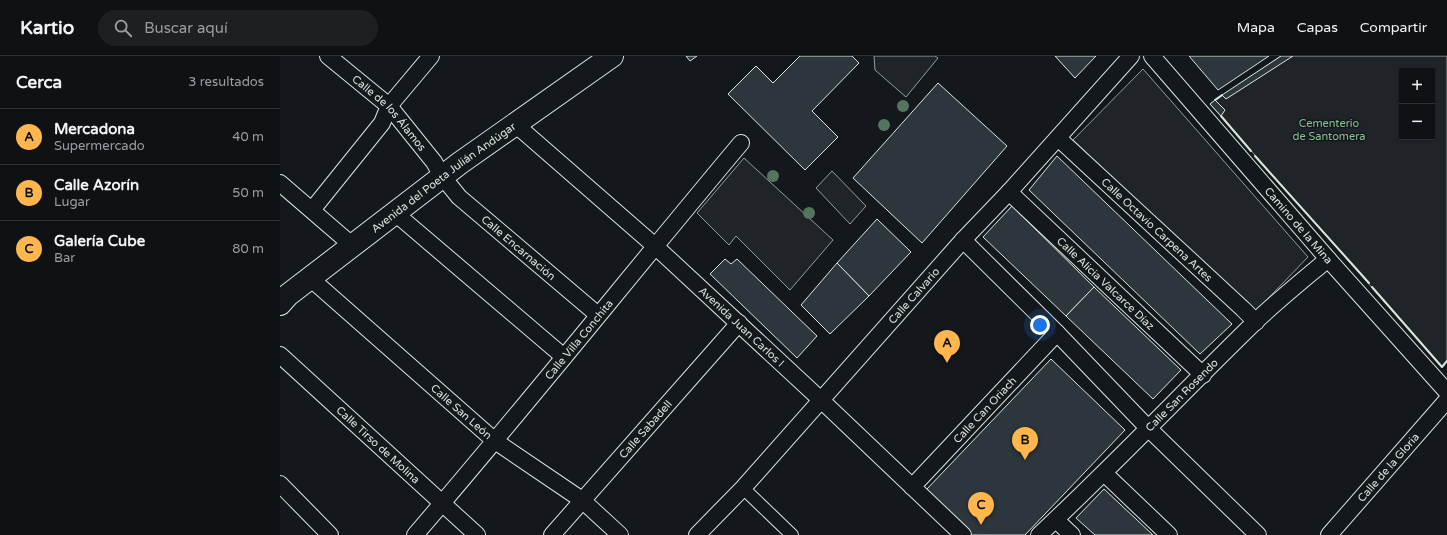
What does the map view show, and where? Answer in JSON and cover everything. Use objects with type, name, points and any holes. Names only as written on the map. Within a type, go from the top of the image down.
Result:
[{"type":"highway","name":"Avenida del Poeta Julián Andúgar","points":[[280,304],[288,295],[442,176],[612,56]]},
{"type":"street","name":"Calle de los Álamos","points":[[328,56],[389,106],[434,162],[442,176]]},
{"type":"street","points":[[312,210],[382,123],[389,106],[430,56]]},
{"type":"street","name":"Calle Calvario","points":[[697,535],[743,488],[963,240],[1009,192],[1131,56]]},
{"type":"street","name":"Camino de la Mina","points":[[1152,56],[1328,259],[1447,392]]},
{"type":"street","name":"Avenida Juan Carlos I","points":[[515,124],[655,246],[739,323],[963,535]]},
{"type":"street","name":"Calle Octavio Carpena Artes","points":[[1058,138],[1256,322]]},
{"type":"street","name":"Calle Villa Conchita","points":[[415,535],[495,441],[741,143]]},
{"type":"street","name":"Calle Encarnación","points":[[442,176],[459,197],[598,316]]},
{"type":"street","points":[[280,183],[353,246]]},
{"type":"street","name":"Calle Alicia Valcarce Díaz","points":[[1009,192],[1203,375]]},
{"type":"street","points":[[395,213],[564,357]]},
{"type":"street","points":[[963,240],[1057,333],[1148,428],[1258,535]]},
{"type":"street","name":"Calle San Rosendo","points":[[1039,535],[1104,473],[1256,322],[1328,259]]},
{"type":"street","name":"Calle San León","points":[[310,278],[495,441],[582,500],[620,535]]},
{"type":"street","name":"Calle Sabadell","points":[[552,535],[739,323]]},
{"type":"street","name":"Calle Can Oriach","points":[[912,487],[1057,333]]},
{"type":"street","name":"Calle Tirso de Molina","points":[[280,355],[477,535]]},
{"type":"street","name":"Calle de la Gloria","points":[[1330,535],[1447,400]]},
{"type":"street","points":[[1104,473],[1169,535]]},
{"type":"street","points":[[280,484],[330,535]]},
{"type":"street","points":[[743,488],[792,535]]},
{"type":"street","points":[[1056,520],[1072,535]]},
{"type":"green space","points":[[874,56],[935,56],[938,58],[906,97],[875,70]]},
{"type":"green space","name":"Cementerio de Santomera","points":[[1281,56],[1447,56],[1447,361],[1442,367],[1210,104]]},
{"type":"green space","points":[[1143,69],[1308,257],[1255,312],[1073,140]]},
{"type":"green space","points":[[744,158],[833,240],[790,290],[736,236],[729,245],[697,213]]},
{"type":"green space","points":[[832,171],[866,206],[850,224],[816,188]]},
{"type":"building","points":[[686,56],[697,56],[690,61]]},
{"type":"building","points":[[800,56],[852,56],[859,63],[812,111],[838,137],[805,170],[728,94],[756,66],[773,83]]},
{"type":"building","points":[[1055,56],[1096,56],[1075,78]]},
{"type":"building","points":[[1189,56],[1269,56],[1218,90]]},
{"type":"building","points":[[1281,56],[1293,56],[1226,99],[1222,95]]},
{"type":"building","points":[[938,83],[1007,146],[922,243],[853,178]]},
{"type":"building","points":[[1215,100],[1225,110],[1221,116],[1210,104]]},
{"type":"building","points":[[1057,156],[1232,324],[1200,354],[1029,190]]},
{"type":"building","points":[[1012,206],[1094,287],[1066,316],[983,237]]},
{"type":"building","points":[[877,219],[911,252],[869,296],[837,263]]},
{"type":"building","points":[[725,259],[731,264],[737,259],[817,336],[797,358],[710,274]]},
{"type":"building","points":[[837,263],[869,296],[830,334],[801,305]]},
{"type":"building","points":[[1094,287],[1181,370],[1153,399],[1066,316]]},
{"type":"building","points":[[1051,359],[1125,430],[1025,535],[971,535],[925,491]]},
{"type":"building","points":[[1104,489],[1153,535],[1095,535],[1076,518]]},
{"type":"wall","points":[[1215,100],[1222,95]]},
{"type":"wall","points":[[1221,116],[1251,151]]},
{"type":"wall","points":[[1255,156],[1369,283]]},
{"type":"wall","points":[[1372,287],[1442,367],[1447,361]]},
{"type":"place","name":"Mercadona","points":[[947,363]]},
{"type":"place","name":"Calle Azorín","points":[[1025,460]]},
{"type":"place","name":"Galería Cube","points":[[981,525]]}]
